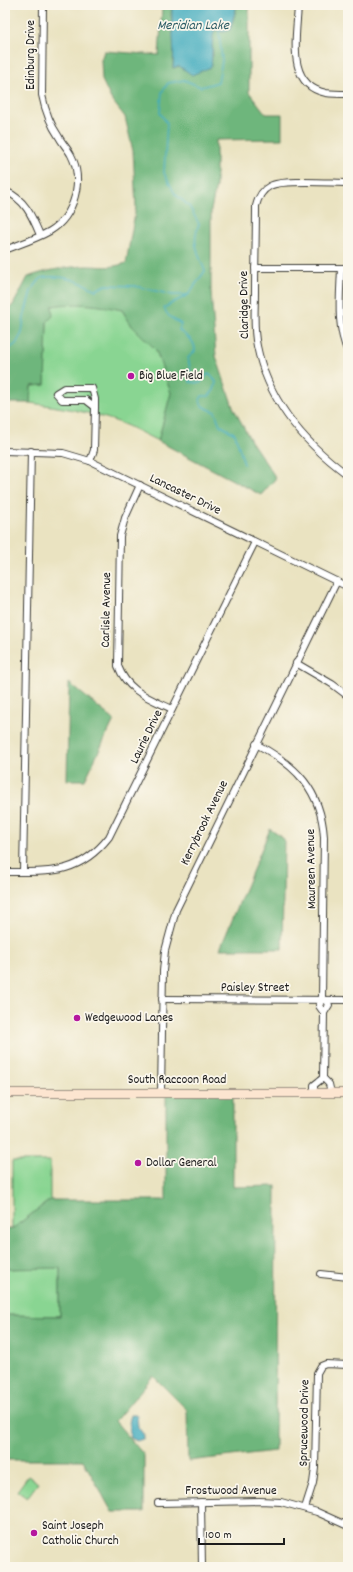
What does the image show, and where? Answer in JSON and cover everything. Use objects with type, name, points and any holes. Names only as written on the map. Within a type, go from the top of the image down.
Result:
[{"type":"street","name":"Edinburg Drive","points":[[5,250],[50,231],[66,215],[74,201],[77,182],[76,169],[72,158],[52,126],[42,95],[42,5]]},
{"type":"street","points":[[298,5],[296,60],[300,74],[309,85],[320,91],[331,94],[348,94]]},
{"type":"street","name":"Claridge Drive","points":[[348,183],[280,183],[269,186],[264,190],[260,195],[256,206],[255,268],[255,332],[261,363],[270,388],[282,408],[303,434],[348,475]]},
{"type":"street","points":[[5,191],[19,199],[26,206],[40,235]]},
{"type":"street","points":[[255,268],[348,268]]},
{"type":"street","points":[[341,268],[340,323],[342,336],[348,352]]},
{"type":"street","points":[[90,461],[94,450],[95,407],[95,399],[92,388],[64,388],[56,393],[62,400],[86,400],[95,407]]},
{"type":"street","name":"Lancaster Drive","points":[[5,451],[63,453],[90,461],[348,587]]},
{"type":"street","points":[[23,872],[31,451]]},
{"type":"street","name":"Carlisle Avenue","points":[[140,486],[125,518],[120,536],[118,666],[125,681],[133,689],[172,709]]},
{"type":"street","name":"Laurie Drive","points":[[5,872],[44,872],[66,869],[85,860],[104,844],[114,828],[255,542]]},
{"type":"street","name":"Kerrybrook Avenue","points":[[161,1093],[162,971],[165,951],[176,910],[337,581]]},
{"type":"street","points":[[296,663],[332,684],[348,696]]},
{"type":"street","name":"Maureen Avenue","points":[[256,744],[273,753],[297,772],[312,793],[320,814],[324,837],[322,999],[319,1006],[324,1013],[323,1078]]},
{"type":"street","name":"Paisley Street","points":[[162,999],[348,1000]]},
{"type":"street","points":[[314,1093],[314,1085],[323,1078],[329,1084],[331,1093]]},
{"type":"street","name":"South Raccoon Road","points":[[5,1093],[348,1093]]},
{"type":"street","points":[[321,1274],[348,1277]]},
{"type":"street","name":"Sprucewood Drive","points":[[305,1508],[313,1483],[315,1468],[317,1373],[321,1366],[326,1364],[348,1364]]},
{"type":"street","name":"Frostwood Avenue","points":[[158,1503],[271,1501],[292,1504],[305,1508],[348,1526]]},
{"type":"street","points":[[201,1502],[202,1567]]},
{"type":"green space","points":[[165,5],[172,5],[171,15],[174,38],[173,68],[213,56],[212,37],[215,30],[223,32],[231,28],[237,5],[249,5],[249,92],[266,114],[282,114],[282,139],[216,140],[216,186],[211,210],[211,292],[216,356],[233,407],[251,441],[276,478],[261,495],[158,441],[171,393],[156,350],[132,326],[122,310],[70,304],[52,306],[53,316],[47,322],[45,385],[31,386],[30,403],[5,403],[5,312],[13,305],[28,277],[42,272],[64,268],[86,266],[110,267],[126,263],[136,207],[133,151],[125,117],[111,99],[102,80],[101,60],[104,51],[159,55],[162,8]]},
{"type":"green space","points":[[69,303],[102,305],[122,310],[132,326],[156,350],[171,393],[158,441],[128,426],[97,415],[30,403],[31,386],[45,385],[47,322],[52,306]]},
{"type":"green space","points":[[69,683],[114,720],[85,780],[67,780]]},
{"type":"green space","points":[[270,829],[284,839],[282,949],[220,949]]},
{"type":"green space","points":[[166,1093],[233,1093],[233,1187],[276,1186],[275,1451],[188,1461],[187,1410],[153,1376],[115,1421],[144,1455],[144,1512],[112,1512],[83,1460],[5,1460],[5,1315],[60,1316],[60,1268],[5,1269],[5,1229],[12,1229],[50,1200],[166,1200]]},
{"type":"green space","points":[[12,1161],[50,1161],[50,1200],[12,1229]]},
{"type":"green space","points":[[60,1267],[60,1316],[5,1315],[5,1269]]},
{"type":"green space","points":[[28,1476],[38,1483],[27,1498],[17,1491]]},
{"type":"water","name":"Meridian Lake","points":[[172,5],[237,5],[230,30],[223,32],[215,30],[213,37],[211,67],[192,75],[179,66],[173,68],[174,52]]},
{"type":"water","points":[[131,1415],[137,1415],[138,1427],[144,1435],[143,1439],[137,1441],[131,1438],[129,1421]]},
{"type":"waterway","points":[[5,352],[16,344],[22,333],[24,317],[31,291],[41,278],[55,277],[70,279],[96,290],[106,285],[135,286],[173,295],[188,295],[205,271],[196,248],[196,237],[199,224],[189,206],[175,194],[164,173],[167,123],[160,113],[162,92],[168,83],[184,80],[201,87],[218,82],[222,61],[219,31]]},
{"type":"waterway","points":[[188,295],[164,308],[169,316],[181,324],[179,330],[194,344],[195,351],[188,358],[190,382],[200,383],[208,374],[213,377],[216,382],[214,390],[209,396],[202,396],[200,400],[202,406],[215,412],[220,425],[235,434],[244,464]]},
{"type":"place","name":"Big Blue Field","points":[[131,376]]},
{"type":"place","name":"Wedgewood Lanes","points":[[77,1018]]},
{"type":"place","name":"Dollar General","points":[[138,1163]]},
{"type":"place","name":"Saint Joseph Catholic Church","points":[[34,1533]]}]
